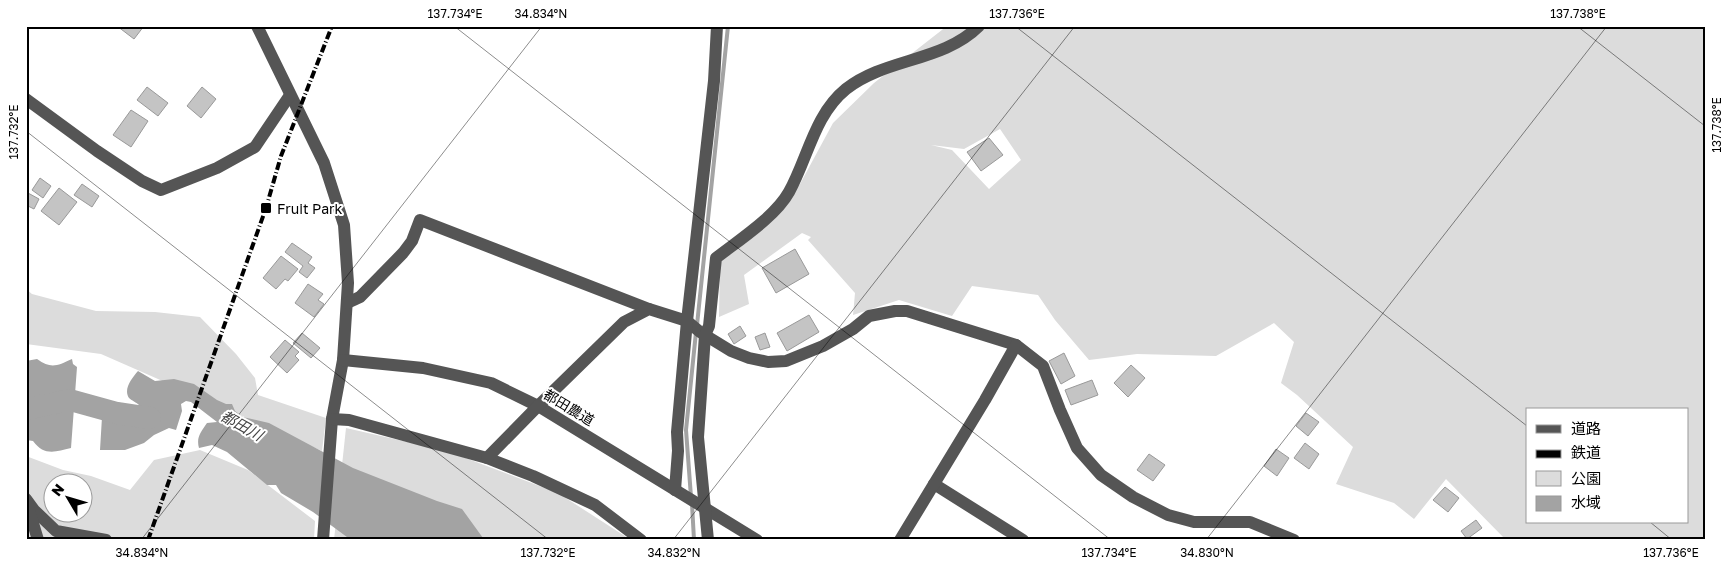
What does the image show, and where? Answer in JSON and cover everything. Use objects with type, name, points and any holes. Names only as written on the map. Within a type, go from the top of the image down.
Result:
[{"type":"street","points":[[258,26],[324,163],[344,225],[348,282],[347,303],[343,360],[332,419],[323,540]]},
{"type":"street","points":[[708,540],[703,507],[698,437],[696,328],[717,26]]},
{"type":"street","points":[[696,328],[710,326],[716,258],[776,210],[789,192],[820,120],[831,104],[845,90],[858,81],[875,73],[950,47],[968,37],[979,26]]},
{"type":"street","points":[[26,99],[104,156],[142,181],[161,190],[217,168],[255,147],[290,95]]},
{"type":"street","points":[[347,303],[360,296],[403,253],[412,241],[420,220],[696,328],[731,351],[749,358],[768,362],[786,361],[823,346],[853,329],[869,316],[895,311],[908,311],[1016,345],[1043,366],[1077,448],[1101,475],[1133,497],[1168,515],[1194,522],[1250,522],[1288,539]]},
{"type":"street","points":[[487,458],[624,322],[649,309]]},
{"type":"street","points":[[679,492],[677,432],[696,328]]},
{"type":"street","points":[[900,540],[1016,345]]},
{"type":"street","name":"都田農道","points":[[343,360],[423,368],[491,383],[538,406],[757,540]]},
{"type":"street","points":[[332,419],[349,420],[487,458],[564,489],[595,505],[641,540]]},
{"type":"street","points":[[934,484],[1023,540]]},
{"type":"street","points":[[26,500],[38,540]]},
{"type":"street","points":[[26,500],[56,531],[106,540]]},
{"type":"green space","points":[[947,26],[1705,26],[1705,540],[1506,540],[1446,479],[1414,519],[1394,503],[1336,484],[1353,447],[1297,395],[1281,383],[1294,342],[1274,323],[1216,356],[1137,354],[1089,360],[1055,320],[1038,295],[972,286],[952,316],[899,300],[853,315],[855,293],[808,240],[811,237],[802,233],[744,275],[749,304],[719,317],[720,259],[800,184],[833,123],[874,83]],"holes":[[[1000,129],[1021,160],[989,189],[952,150],[931,145],[964,149]]]},
{"type":"green space","points":[[26,289],[32,294],[96,311],[155,312],[200,317],[236,354],[255,378],[258,395],[326,418],[322,451],[101,354],[26,344]]},
{"type":"green space","points":[[346,428],[447,451],[558,493],[631,540],[334,540]]},
{"type":"green space","points":[[200,450],[248,470],[315,521],[314,540],[26,540],[26,456],[63,470],[82,474],[42,474],[42,524],[92,524],[92,476],[130,490],[154,460]]},
{"type":"water","points":[[37,359],[46,364],[54,365],[72,359],[73,364],[77,367],[71,448],[50,452],[41,449],[33,441],[26,440],[26,361]]},
{"type":"water","points":[[138,371],[155,381],[174,379],[194,384],[217,400],[226,404],[232,404],[235,411],[243,417],[269,423],[353,468],[462,509],[483,538],[481,540],[351,540],[313,512],[281,493],[276,485],[267,485],[227,452],[212,445],[199,448],[199,438],[207,423],[217,422],[191,402],[186,401],[181,404],[182,411],[176,430],[169,428],[154,435],[144,443],[125,450],[100,450],[102,417],[135,413],[139,405],[127,395],[129,384]]},
{"type":"building","points":[[117,26],[144,26],[134,39]]},
{"type":"building","points":[[147,87],[168,103],[158,116],[137,100]]},
{"type":"building","points":[[202,87],[216,99],[201,118],[187,106]]},
{"type":"building","points":[[131,110],[148,121],[131,147],[113,135]]},
{"type":"building","points":[[989,138],[1003,155],[981,171],[967,152]]},
{"type":"building","points":[[40,178],[51,186],[43,198],[32,190]]},
{"type":"building","points":[[82,184],[99,196],[92,207],[74,195]]},
{"type":"building","points":[[59,188],[77,202],[59,225],[41,211]]},
{"type":"building","points":[[28,193],[39,199],[34,209],[26,205]]},
{"type":"building","points":[[292,243],[312,257],[308,263],[315,268],[307,278],[299,272],[303,266],[285,252]]},
{"type":"building","points":[[795,249],[809,274],[776,293],[762,268]]},
{"type":"building","points":[[281,256],[298,269],[288,281],[285,279],[276,289],[263,278]]},
{"type":"building","points":[[308,284],[323,294],[318,300],[324,304],[314,317],[295,303]]},
{"type":"building","points":[[809,315],[819,332],[787,351],[777,333]]},
{"type":"building","points":[[740,326],[746,336],[734,344],[728,334]]},
{"type":"building","points":[[302,333],[320,348],[311,358],[293,343]]},
{"type":"building","points":[[765,333],[770,347],[760,350],[755,337]]},
{"type":"building","points":[[285,340],[299,352],[295,356],[299,360],[287,373],[270,357]]},
{"type":"building","points":[[1064,353],[1075,376],[1061,384],[1049,361]]},
{"type":"building","points":[[1131,365],[1145,378],[1128,397],[1114,383]]},
{"type":"building","points":[[1092,380],[1098,395],[1071,405],[1065,390]]},
{"type":"building","points":[[1306,413],[1319,422],[1308,436],[1296,426]]},
{"type":"building","points":[[1305,443],[1319,454],[1309,469],[1294,458]]},
{"type":"building","points":[[1276,449],[1289,458],[1277,476],[1264,466]]},
{"type":"building","points":[[1149,454],[1165,465],[1153,481],[1137,470]]},
{"type":"building","points":[[1445,487],[1459,498],[1448,512],[1433,500]]},
{"type":"building","points":[[1476,520],[1482,528],[1467,539],[1461,531]]},
{"type":"waterway","points":[[697,325],[728,26]]},
{"type":"waterway","points":[[691,497],[686,430],[696,332]]},
{"type":"waterway","name":"都田川","points":[[26,409],[70,400],[117,413],[150,418]]},
{"type":"waterway","points":[[692,504],[694,540]]},
{"type":"railway","points":[[148,540],[266,208],[281,156],[332,26]]},
{"type":"place","name":"Fruit Park","points":[[266,208]]}]
